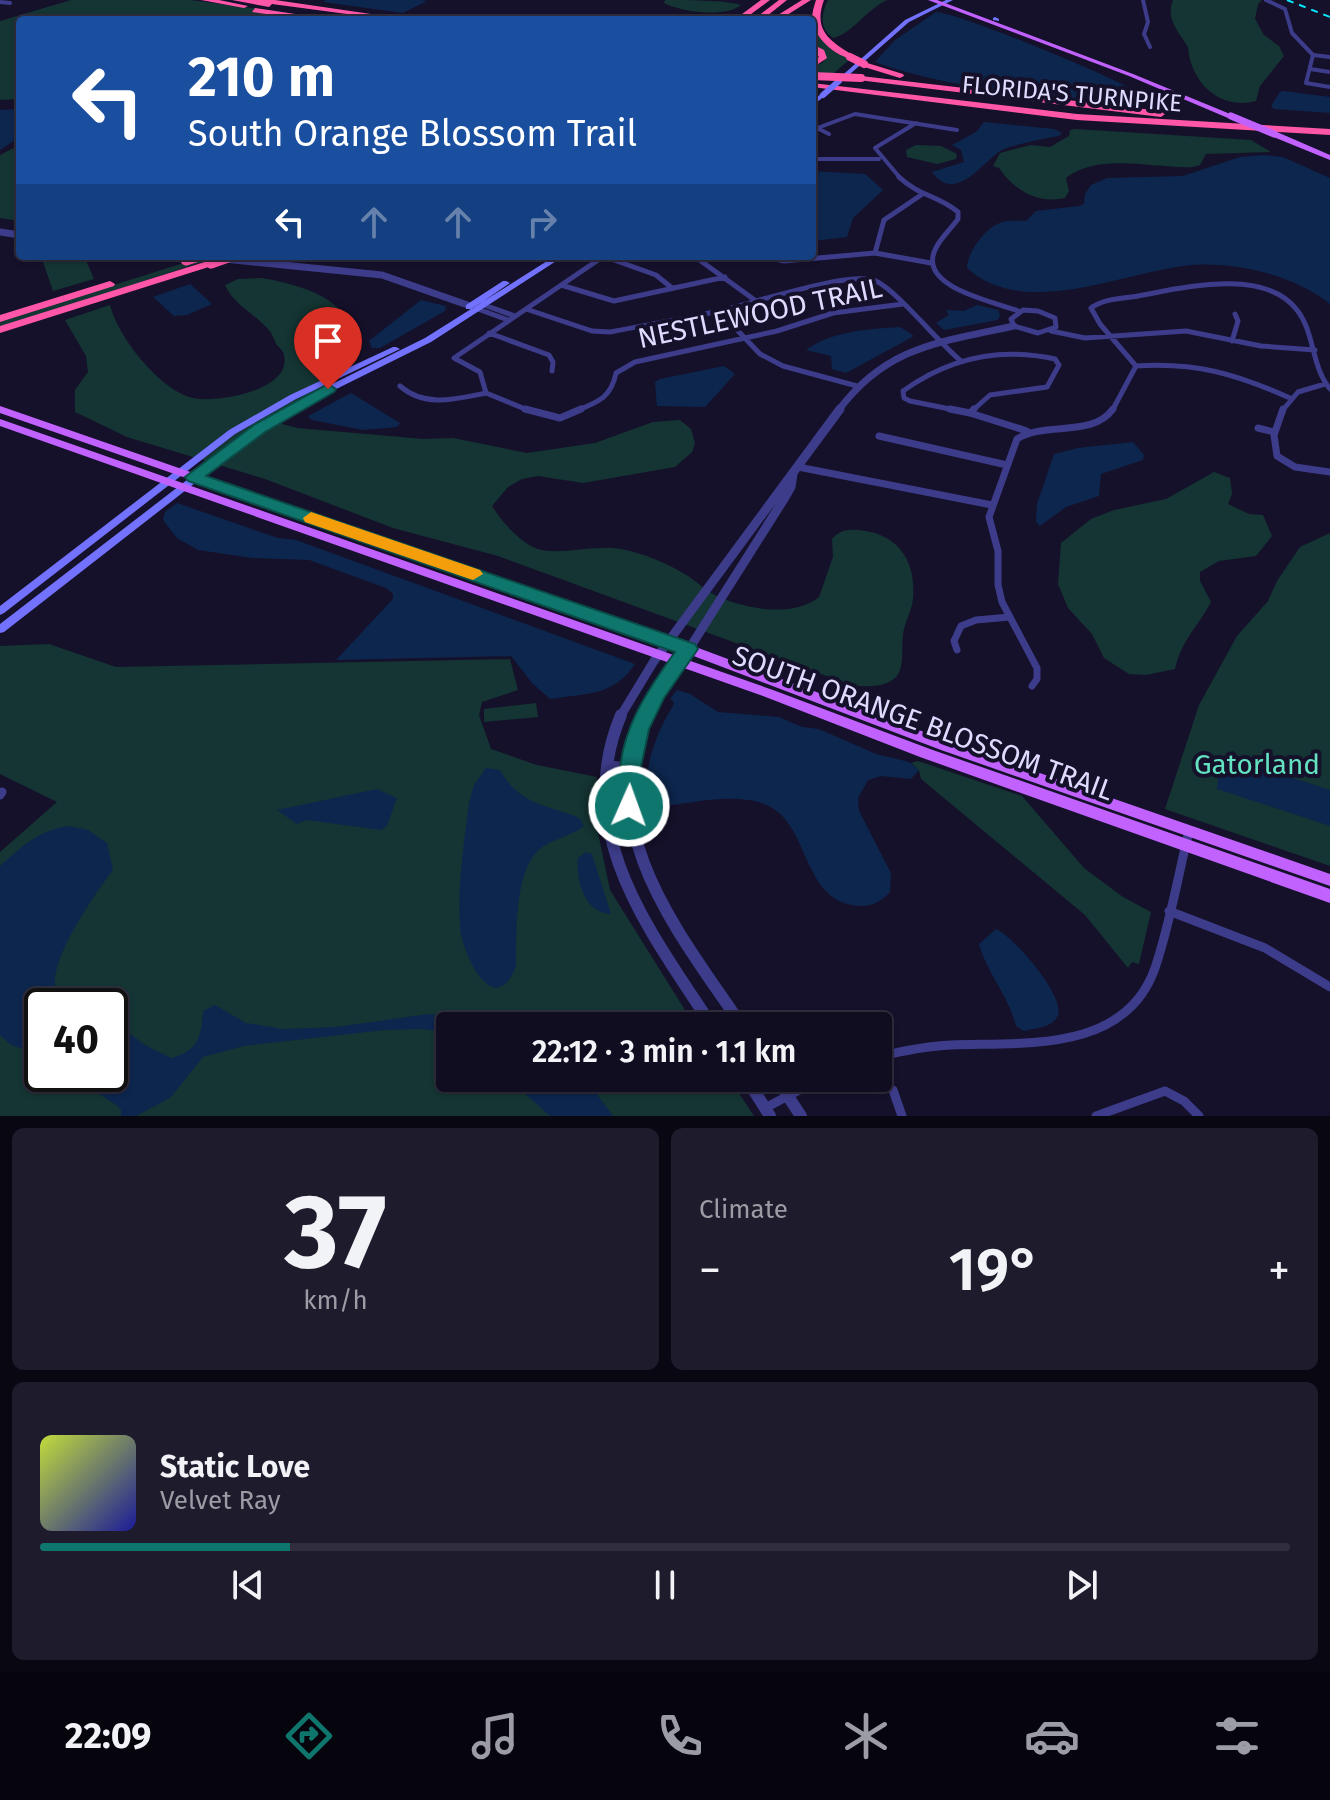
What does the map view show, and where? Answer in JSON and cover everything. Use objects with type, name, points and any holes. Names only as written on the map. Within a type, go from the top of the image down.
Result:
[{"type":"highway","points":[[192,0],[296,16]]},
{"type":"highway","points":[[205,0],[319,16]]},
{"type":"highway","points":[[236,0],[351,16]]},
{"type":"highway","points":[[259,0],[378,16]]},
{"type":"highway","points":[[745,16],[767,0]]},
{"type":"highway","points":[[762,16],[783,0]]},
{"type":"highway","points":[[773,16],[793,0]]},
{"type":"highway","points":[[781,16],[807,0]]},
{"type":"highway","points":[[796,16],[818,0]]},
{"type":"highway","points":[[816,29],[830,44],[864,64],[916,80],[1006,96]]},
{"type":"highway","points":[[816,49],[823,58],[816,63]]},
{"type":"highway","points":[[816,86],[861,78],[1272,124]]},
{"type":"highway","name":"FLORIDA'S TURNPIKE","points":[[816,87],[1065,111],[1330,129]]},
{"type":"highway","points":[[816,88],[849,95],[1125,121]]},
{"type":"highway","name":"FLORIDA'S TURNPIKE","points":[[816,88],[964,106],[1125,121],[1330,129]]},
{"type":"highway","points":[[0,318],[182,260]]},
{"type":"highway","points":[[0,330],[220,260]]},
{"type":"main road","points":[[816,101],[907,21],[941,1]]},
{"type":"main road","points":[[941,1],[1330,156]]},
{"type":"main road","points":[[816,85],[831,79],[897,21],[941,1],[1242,116],[1330,156]]},
{"type":"main road","points":[[194,477],[287,411],[415,347],[542,260]]},
{"type":"main road","points":[[0,629],[257,417],[395,350],[553,260]]},
{"type":"main road","name":"SOUTH ORANGE BLOSSOM TRAIL","points":[[0,409],[180,479],[925,753],[1188,838],[1330,880]]},
{"type":"main road","name":"SOUTH ORANGE BLOSSOM TRAIL","points":[[0,422],[166,481],[194,477],[688,649],[1188,838],[1330,896]]},
{"type":"main road","points":[[4,608],[166,481]]},
{"type":"street","points":[[1143,0],[1148,22],[1144,34],[1150,47]]},
{"type":"street","points":[[1266,0],[1285,9],[1292,33],[1313,55],[1330,57]]},
{"type":"street","points":[[0,2],[10,3]]},
{"type":"street","points":[[1313,55],[1306,83],[1330,87]]},
{"type":"street","points":[[1310,69],[1330,72]]},
{"type":"street","points":[[816,129],[849,115],[957,130]]},
{"type":"street","points":[[916,123],[912,129],[877,143],[875,153],[910,188],[921,195],[943,201],[958,212],[958,219],[932,255],[931,263],[941,280],[1018,311],[1038,311],[1052,316],[1057,322],[1051,331]]},
{"type":"street","points":[[816,129],[829,134]]},
{"type":"street","points":[[816,159],[879,159]]},
{"type":"street","points":[[875,253],[884,220],[921,195]]},
{"type":"street","points":[[816,258],[875,253],[931,263]]},
{"type":"street","points":[[211,260],[382,275],[477,305]]},
{"type":"street","points":[[285,260],[369,269],[404,277],[511,318]]},
{"type":"street","points":[[400,386],[414,398],[429,400],[486,393],[480,372],[454,358],[598,260]]},
{"type":"street","points":[[615,260],[656,275],[672,288]]},
{"type":"street","points":[[700,260],[756,301]]},
{"type":"street","points":[[561,285],[614,301],[725,277]]},
{"type":"street","points":[[526,309],[592,331],[610,332],[719,311],[823,284],[871,279],[885,286],[938,342],[961,361]]},
{"type":"street","points":[[1136,366],[1093,314],[1091,308],[1095,304],[1217,282],[1257,288],[1294,306],[1315,350],[1327,387],[1308,386],[1290,398],[1274,432],[1272,444],[1277,456],[1305,470],[1330,472]]},
{"type":"street","name":"NESTLEWOOD TRAIL","points":[[486,393],[539,415],[560,418],[603,400],[613,388],[616,373],[635,362],[744,338],[833,313],[903,304]]},
{"type":"street","points":[[719,311],[760,354],[783,366],[857,386]]},
{"type":"street","points":[[1014,326],[1011,319],[1018,311]]},
{"type":"street","points":[[1232,341],[1238,321],[1235,314]]},
{"type":"street","points":[[703,1012],[642,916],[617,860],[609,829],[607,765],[621,716],[660,655],[782,484],[796,471],[857,386],[874,370],[896,357],[938,342],[1014,326],[1028,332],[1051,331],[1081,340],[1162,330],[1187,331],[1256,346],[1315,350]]},
{"type":"street","points":[[489,333],[549,355],[553,362],[552,371]]},
{"type":"street","points":[[969,414],[990,395],[1047,387],[1059,365],[1055,359],[1018,352],[961,361],[924,376],[902,394],[910,401],[1008,423],[1027,431],[1088,424],[1106,418],[1136,366]]},
{"type":"street","points":[[1136,366],[1184,363],[1217,368],[1290,398]]},
{"type":"street","points":[[1258,428],[1274,432]]},
{"type":"street","points":[[1027,431],[1017,439],[989,517],[998,551],[998,585],[1010,617],[1037,668],[1037,679],[1032,686]]},
{"type":"street","points":[[879,436],[1007,465]]},
{"type":"street","points":[[796,471],[905,485],[992,505]]},
{"type":"street","points":[[733,1012],[656,894],[635,842],[629,806],[630,767],[646,712],[791,487],[796,471]]},
{"type":"street","points":[[4,608],[22,612]]},
{"type":"street","points":[[957,650],[954,641],[961,626],[976,620],[1010,617]]},
{"type":"street","points":[[607,765],[630,767]]},
{"type":"street","points":[[892,1055],[960,1045],[1032,1045],[1084,1037],[1102,1029],[1143,993],[1154,971],[1188,838]]},
{"type":"street","points":[[1169,911],[1265,948],[1330,987]]},
{"type":"street","points":[[893,1090],[902,1116]]},
{"type":"street","points":[[1096,1116],[1165,1091],[1184,1101],[1199,1116]]},
{"type":"street","points":[[755,1092],[767,1112],[793,1092]]},
{"type":"street","points":[[785,1092],[801,1116]]},
{"type":"green space","points":[[71,0],[190,0],[295,16],[17,16]]},
{"type":"green space","points":[[665,0],[741,5],[725,11],[703,12],[672,6],[664,3]]},
{"type":"green space","points":[[828,0],[887,0],[847,32],[833,38],[825,30],[823,20]]},
{"type":"green space","points":[[1173,0],[1262,0],[1255,19],[1264,35],[1279,46],[1284,56],[1260,86],[1256,101],[1242,103],[1218,97],[1200,81],[1188,47],[1172,19]]},
{"type":"green space","points":[[16,16],[16,99],[0,100],[0,21]]},
{"type":"green space","points":[[816,29],[824,42],[850,59],[827,79],[816,78],[816,66],[826,57],[816,48]]},
{"type":"green space","points":[[1075,129],[1251,140],[1271,152],[1206,154],[1200,165],[1193,167],[1094,166],[1066,178],[1069,191],[1065,198],[1055,199],[1027,194],[993,166],[1000,153],[1031,145],[1050,147]]},
{"type":"green space","points":[[916,145],[941,146],[957,154],[956,159],[937,164],[907,157],[906,150]]},
{"type":"green space","points":[[16,147],[16,220],[0,218],[0,155]]},
{"type":"green space","points":[[42,260],[86,260],[94,279],[53,291]]},
{"type":"green space","points":[[190,261],[202,262],[0,328],[0,321]]},
{"type":"green space","points":[[262,278],[302,288],[329,301],[345,317],[349,335],[343,355],[329,376],[279,420],[282,424],[297,428],[424,439],[453,438],[527,453],[595,443],[653,422],[680,420],[691,429],[695,443],[692,452],[675,467],[583,483],[538,476],[522,479],[508,487],[492,506],[511,530],[535,548],[554,551],[611,548],[645,555],[669,565],[719,597],[756,608],[796,608],[808,604],[819,597],[833,557],[832,539],[847,530],[878,534],[889,539],[904,554],[912,574],[913,599],[904,630],[899,673],[892,681],[882,685],[854,686],[498,556],[393,528],[265,479],[127,437],[75,412],[75,390],[88,372],[86,356],[65,320],[110,305],[121,331],[140,359],[164,382],[189,397],[232,397],[264,386],[276,378],[283,367],[283,352],[263,323],[234,298],[225,285],[238,279]]},
{"type":"green space","points":[[1214,472],[1230,478],[1232,494],[1228,504],[1249,514],[1263,515],[1272,536],[1256,556],[1219,561],[1200,572],[1200,581],[1211,602],[1185,642],[1175,669],[1146,675],[1129,674],[1104,658],[1092,634],[1068,608],[1058,584],[1061,543],[1091,519],[1114,510],[1166,499]]},
{"type":"green space","name":"Gatorland","points":[[1330,533],[1330,866],[1165,809],[1199,705],[1237,636],[1268,601],[1277,581],[1300,547]]},
{"type":"green space","points":[[49,644],[116,667],[510,659],[518,690],[482,702],[479,715],[491,749],[537,765],[597,777],[597,828],[610,890],[686,1012],[436,1012],[436,1092],[738,1092],[754,1116],[0,1116],[0,852],[57,802],[0,774],[0,646]]},
{"type":"green space","points":[[536,703],[538,717],[484,722],[484,709]]},
{"type":"green space","points":[[918,761],[1022,796],[1084,868],[1123,897],[1151,912],[1139,964],[1132,962],[1128,968],[1085,915],[921,779],[919,770],[911,763]]},
{"type":"water","points":[[427,1],[403,13],[323,2]]},
{"type":"water","points":[[936,12],[1046,50],[1114,80],[1152,101],[1121,102],[981,88],[901,71],[875,62],[895,40]]},
{"type":"water","points":[[1284,91],[1330,97],[1330,113],[1274,109],[1271,106]]},
{"type":"water","points":[[16,109],[16,140],[0,150],[0,110]]},
{"type":"water","points":[[984,122],[1054,129],[1062,133],[1004,149],[961,182],[951,184],[942,181],[932,172],[964,162],[961,150],[952,145],[976,132]]},
{"type":"water","points":[[1240,157],[1283,157],[1330,178],[1330,304],[1282,278],[1228,266],[1192,265],[1076,289],[1046,292],[1017,291],[991,283],[967,268],[973,248],[994,226],[1006,221],[1026,221],[1036,211],[1084,204],[1085,194],[1091,185],[1107,178],[1183,176]]},
{"type":"water","points":[[816,171],[865,174],[883,190],[853,218],[847,237],[816,241]]},
{"type":"water","points":[[190,284],[212,304],[187,315],[174,316],[153,297]]},
{"type":"water","points":[[421,300],[446,306],[445,311],[380,348],[372,348],[369,341]]},
{"type":"water","points":[[977,305],[998,310],[998,320],[944,330],[936,323],[949,315],[948,310],[964,311]]},
{"type":"water","points":[[900,327],[914,336],[846,373],[832,369],[831,356],[806,350],[839,335]]},
{"type":"water","points":[[724,366],[735,374],[705,407],[657,406],[655,382],[660,379]]},
{"type":"water","points":[[351,393],[400,423],[397,427],[363,430],[312,420],[308,416]]},
{"type":"water","points":[[1133,442],[1144,455],[1143,460],[1101,474],[1099,496],[1066,507],[1040,526],[1036,522],[1037,504],[1054,454]]},
{"type":"water","points":[[177,503],[278,538],[296,540],[635,664],[618,683],[608,688],[550,699],[532,683],[511,656],[336,660],[393,599],[393,594],[386,588],[309,560],[252,558],[198,550],[177,538],[163,520],[165,512]]},
{"type":"water","points":[[677,690],[690,694],[718,712],[779,717],[802,727],[819,729],[876,754],[909,762],[919,770],[911,779],[881,776],[868,780],[858,798],[859,811],[891,873],[890,892],[882,900],[863,906],[836,899],[814,874],[791,827],[781,814],[767,805],[726,799],[655,807],[650,796],[648,770],[655,742],[673,706],[674,702],[670,699]]},
{"type":"water","points":[[1238,760],[1330,790],[1330,826],[1217,789],[1219,764]]},
{"type":"water","points":[[486,768],[500,770],[523,795],[541,805],[575,816],[584,826],[544,846],[527,869],[519,901],[516,966],[508,982],[499,987],[490,986],[473,966],[462,939],[459,912],[469,802],[474,785]]},
{"type":"water","points":[[377,789],[397,798],[387,826],[381,830],[306,820],[297,824],[277,810]]},
{"type":"water","points":[[70,826],[88,830],[107,843],[113,870],[74,929],[58,965],[56,988],[24,988],[24,1049],[11,1045],[0,1035],[0,866],[40,835]]},
{"type":"water","points":[[586,852],[592,854],[611,914],[594,908],[580,886],[578,858]]},
{"type":"water","points":[[996,929],[1025,955],[1054,995],[1058,1015],[1048,1025],[1024,1031],[1016,1026],[979,944]]},
{"type":"water","points":[[215,1005],[246,1023],[284,1029],[336,1027],[428,1014],[436,1015],[436,1031],[385,1030],[244,1046],[203,1057],[170,1098],[136,1116],[121,1116],[121,1110],[116,1105],[97,1092],[128,1092],[128,1032],[171,1058],[187,1052],[196,1042],[203,1011]]},
{"type":"water","points":[[523,1092],[595,1092],[613,1116],[550,1116]]},
{"type":"railway","points":[[1287,0],[1330,17]]},
{"type":"slow traffic","points":[[311,518],[473,574]]},
{"type":"route","points":[[328,389],[260,428],[194,477],[688,649],[655,695],[638,729],[631,756],[629,806]]}]
